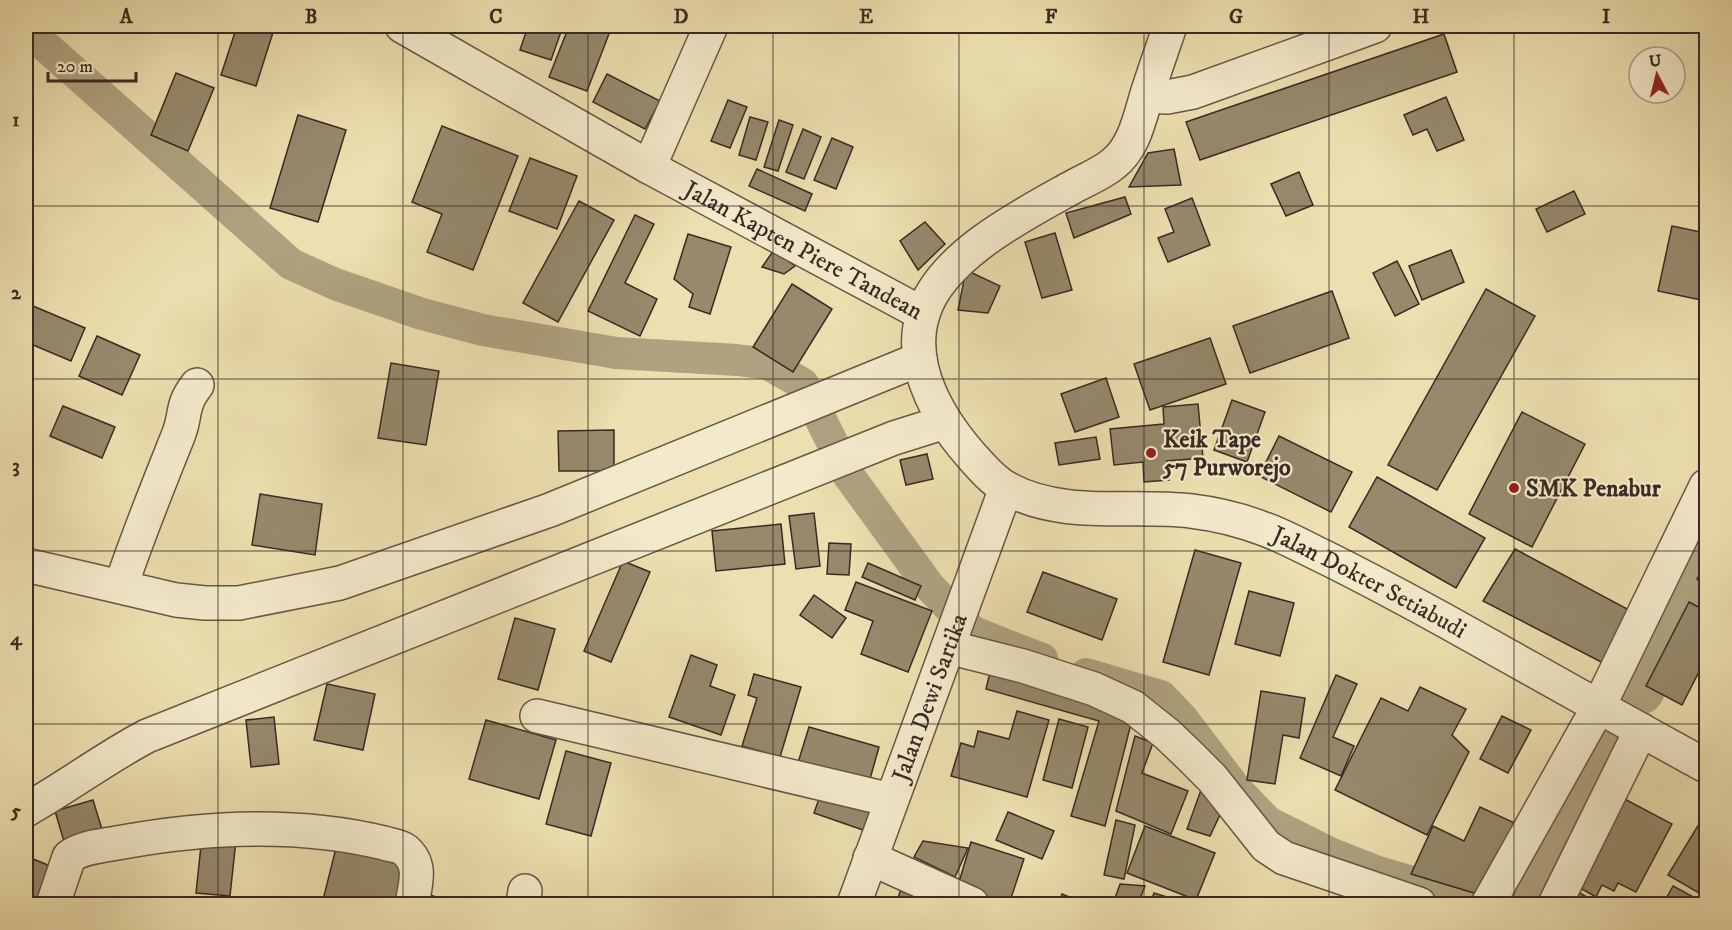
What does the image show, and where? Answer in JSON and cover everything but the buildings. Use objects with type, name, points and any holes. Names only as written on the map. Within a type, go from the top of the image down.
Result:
[{"type":"street","name":"Jalan Kapten Piere Tandean","points":[[402,26],[649,167],[923,314],[932,292],[945,273],[968,252],[1036,207],[1114,164],[1129,146],[1140,120],[1170,26]]},
{"type":"street","points":[[649,167],[711,26]]},
{"type":"street","points":[[1147,96],[1167,97],[1193,92],[1375,26]]},
{"type":"street","name":"Jalan Dokter Setiabudi","points":[[923,314],[919,334],[920,359],[926,382],[945,422],[985,471],[1006,488],[1038,502],[1070,507],[1190,511],[1230,518],[1267,530],[1361,574],[1707,766]]},
{"type":"street","points":[[26,565],[176,600],[216,603],[239,603],[340,582],[550,510],[920,359]]},
{"type":"street","points":[[121,586],[137,538],[179,433],[187,398],[197,385]]},
{"type":"street","points":[[26,810],[55,794],[115,752],[147,736],[894,438],[945,422]]},
{"type":"street","points":[[1490,900],[1599,706],[1707,486]]},
{"type":"street","name":"Jalan Dewi Sartika","points":[[854,904],[1006,488]]},
{"type":"street","points":[[950,642],[1119,699],[1167,734],[1191,757],[1212,778],[1266,846],[1284,858],[1419,904]]},
{"type":"street","points":[[537,716],[891,800]]},
{"type":"street","points":[[1555,904],[1641,730]]},
{"type":"street","points":[[53,904],[69,857],[81,850],[132,840],[260,829],[346,834],[404,848],[418,869],[411,904]]},
{"type":"street","points":[[870,858],[972,904]]},
{"type":"waterway","points":[[26,29],[291,264],[335,284],[422,314],[483,330],[616,353],[768,364],[803,384],[849,476],[929,586],[973,632],[1042,659]]},
{"type":"waterway","points":[[1639,689],[1706,539]]},
{"type":"waterway","points":[[1086,674],[1161,696],[1182,718],[1236,789],[1268,822],[1332,854],[1375,871],[1488,904]]},
{"type":"waterway","points":[[1520,904],[1584,796],[1604,757]]},
{"type":"place","name":"Keik Tape 57 Purworejo","points":[[1151,453]]},
{"type":"place","name":"SMK Penabur","points":[[1514,488]]}]
